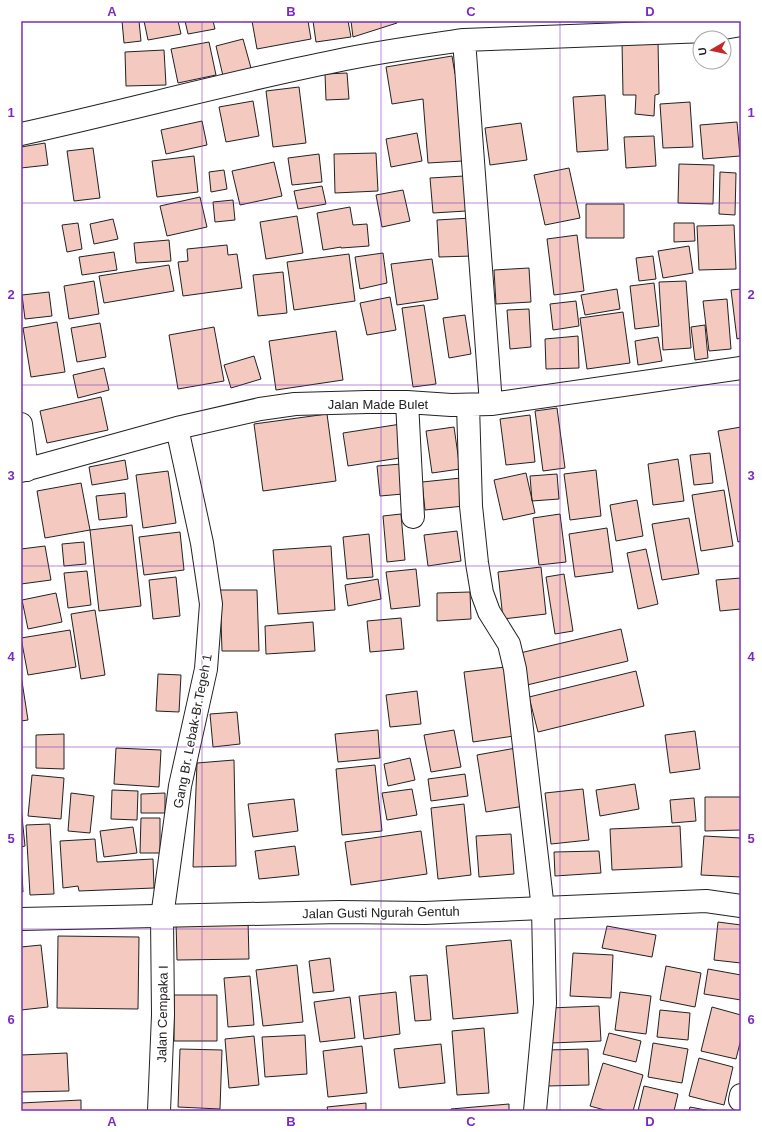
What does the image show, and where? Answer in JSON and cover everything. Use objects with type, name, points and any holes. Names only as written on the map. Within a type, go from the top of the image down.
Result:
[{"type":"street","points":[[21,134],[99,117],[197,91],[337,60],[464,40],[582,28],[707,31],[741,25]]},
{"type":"street","points":[[464,40],[491,404]]},
{"type":"street","name":"Jalan Made Bulet","points":[[24,471],[177,428],[260,409],[295,404],[407,402],[451,405],[491,404],[741,368]]},
{"type":"street","points":[[407,402],[413,517]]},
{"type":"street","points":[[468,404],[471,506],[477,563],[482,593],[489,612],[509,644],[515,668],[542,909],[545,1003],[535,1111]]},
{"type":"street","points":[[21,424],[24,471]]},
{"type":"street","name":"Gang Br. Lebak-Br.Tegeh 1","points":[[162,917],[180,786],[206,669],[211,604],[202,543],[177,428]]},
{"type":"street","name":"Jalan Gusti Ngurah Gentuh","points":[[21,919],[162,917],[324,912],[425,913],[706,901],[741,906]]},
{"type":"street","name":"Jalan Cempaka I","points":[[159,1111],[163,1015],[162,917]]},
{"type":"building","points":[[122,21],[139,21],[141,41],[124,43]]},
{"type":"building","points":[[144,21],[178,21],[181,34],[148,40]]},
{"type":"building","points":[[185,21],[213,21],[215,29],[188,34]]},
{"type":"building","points":[[252,21],[308,21],[311,39],[257,49]]},
{"type":"building","points":[[313,21],[348,21],[351,37],[316,42]]},
{"type":"building","points":[[351,21],[397,21],[397,23],[353,37]]},
{"type":"building","points":[[243,39],[251,68],[223,76],[216,46]]},
{"type":"building","points":[[658,41],[659,94],[655,95],[654,116],[635,114],[636,95],[623,95],[622,42]]},
{"type":"building","points":[[209,42],[216,75],[178,83],[171,49]]},
{"type":"building","points":[[164,50],[166,85],[126,86],[125,52]]},
{"type":"building","points":[[452,56],[455,74],[458,74],[463,161],[428,163],[423,99],[392,104],[386,67]]},
{"type":"building","points":[[347,73],[349,99],[326,100],[325,74]]},
{"type":"building","points":[[299,87],[306,143],[273,147],[266,91]]},
{"type":"building","points":[[605,95],[608,150],[577,152],[573,97]]},
{"type":"building","points":[[253,101],[259,136],[226,142],[219,107]]},
{"type":"building","points":[[690,102],[693,147],[663,148],[660,104]]},
{"type":"building","points":[[202,121],[207,145],[166,154],[161,130]]},
{"type":"building","points":[[737,122],[740,156],[703,159],[700,125]]},
{"type":"building","points":[[521,123],[527,160],[490,165],[485,128]]},
{"type":"building","points":[[417,133],[422,161],[391,167],[386,139]]},
{"type":"building","points":[[654,136],[656,166],[626,168],[624,137]]},
{"type":"building","points":[[45,143],[48,165],[21,168],[21,147]]},
{"type":"building","points":[[93,148],[100,198],[74,201],[67,151]]},
{"type":"building","points":[[376,153],[378,191],[335,193],[334,154]]},
{"type":"building","points":[[319,154],[322,182],[292,185],[288,158]]},
{"type":"building","points":[[194,156],[198,192],[157,197],[152,161]]},
{"type":"building","points":[[274,162],[282,196],[240,205],[232,171]]},
{"type":"building","points":[[679,164],[714,165],[713,204],[678,203]]},
{"type":"building","points":[[569,168],[580,218],[545,225],[534,175]]},
{"type":"building","points":[[224,170],[227,189],[211,192],[209,172]]},
{"type":"building","points":[[720,172],[736,173],[735,215],[719,214]]},
{"type":"building","points":[[464,176],[466,211],[433,213],[430,178]]},
{"type":"building","points":[[322,186],[326,204],[298,209],[294,191]]},
{"type":"building","points":[[403,190],[410,221],[382,227],[376,195]]},
{"type":"building","points":[[200,197],[207,227],[167,236],[160,206]]},
{"type":"building","points":[[233,200],[235,220],[215,222],[213,202]]},
{"type":"building","points":[[586,204],[624,204],[624,238],[586,238]]},
{"type":"building","points":[[350,207],[353,225],[367,224],[369,246],[341,247],[323,250],[317,213]]},
{"type":"building","points":[[297,216],[303,253],[266,259],[260,222]]},
{"type":"building","points":[[471,218],[473,256],[439,257],[437,220]]},
{"type":"building","points":[[113,219],[118,239],[94,244],[90,224]]},
{"type":"building","points":[[78,223],[82,249],[67,252],[62,225]]},
{"type":"building","points":[[674,223],[694,223],[695,241],[674,242]]},
{"type":"building","points":[[734,225],[736,269],[699,270],[697,226]]},
{"type":"building","points":[[577,235],[584,291],[554,295],[547,239]]},
{"type":"building","points":[[169,240],[171,261],[136,263],[134,243]]},
{"type":"building","points":[[227,245],[228,255],[237,254],[242,288],[183,296],[178,262],[188,261],[187,249]]},
{"type":"building","points":[[689,246],[693,273],[663,278],[658,251]]},
{"type":"building","points":[[114,252],[117,270],[82,275],[79,257]]},
{"type":"building","points":[[383,253],[387,283],[360,289],[355,257]]},
{"type":"building","points":[[349,254],[355,301],[294,310],[287,262]]},
{"type":"building","points":[[653,256],[656,279],[639,281],[636,258]]},
{"type":"building","points":[[432,259],[438,299],[397,305],[391,264]]},
{"type":"building","points":[[169,265],[174,291],[104,303],[99,276]]},
{"type":"building","points":[[529,268],[531,302],[496,304],[494,270]]},
{"type":"building","points":[[283,272],[287,313],[258,316],[253,275]]},
{"type":"building","points":[[94,281],[99,314],[69,319],[64,286]]},
{"type":"building","points":[[686,281],[691,348],[663,350],[659,282]]},
{"type":"building","points":[[654,283],[659,326],[635,329],[630,286]]},
{"type":"building","points":[[617,289],[620,309],[585,315],[581,295]]},
{"type":"building","points":[[741,289],[741,338],[737,339],[731,290]]},
{"type":"building","points":[[49,292],[52,316],[25,319],[22,295]]},
{"type":"building","points":[[390,297],[396,330],[367,335],[360,303]]},
{"type":"building","points":[[727,299],[731,349],[709,351],[703,301]]},
{"type":"building","points":[[576,301],[579,326],[553,330],[550,304]]},
{"type":"building","points":[[424,305],[436,384],[413,387],[402,308]]},
{"type":"building","points":[[529,309],[531,347],[510,349],[507,310]]},
{"type":"building","points":[[623,312],[630,363],[587,369],[580,318]]},
{"type":"building","points":[[465,315],[471,354],[449,358],[443,318]]},
{"type":"building","points":[[57,322],[65,372],[31,377],[23,328]]},
{"type":"building","points":[[100,323],[106,357],[77,362],[71,328]]},
{"type":"building","points":[[705,325],[708,358],[695,360],[691,327]]},
{"type":"building","points":[[214,327],[224,381],[178,389],[169,335]]},
{"type":"building","points":[[336,331],[343,380],[276,390],[269,341]]},
{"type":"building","points":[[578,336],[579,368],[546,369],[545,339]]},
{"type":"building","points":[[658,337],[662,361],[638,365],[635,341]]},
{"type":"building","points":[[254,356],[261,379],[231,388],[224,365]]},
{"type":"building","points":[[104,368],[109,390],[78,398],[73,375]]},
{"type":"building","points":[[101,397],[108,430],[47,443],[40,411]]},
{"type":"building","points":[[557,408],[565,468],[543,471],[535,411]]},
{"type":"building","points":[[327,414],[336,481],[263,491],[254,424]]},
{"type":"building","points":[[530,415],[535,462],[506,465],[500,419]]},
{"type":"building","points":[[401,424],[406,457],[348,466],[343,433]]},
{"type":"building","points":[[454,427],[460,469],[432,473],[426,431]]},
{"type":"building","points":[[741,427],[741,541],[738,542],[718,431]]},
{"type":"building","points":[[710,453],[713,483],[694,485],[690,455]]},
{"type":"building","points":[[678,459],[684,501],[653,505],[648,464]]},
{"type":"building","points":[[125,460],[128,479],[92,485],[89,467]]},
{"type":"building","points":[[401,464],[403,494],[380,496],[377,466]]},
{"type":"building","points":[[596,470],[601,516],[570,520],[564,474]]},
{"type":"building","points":[[168,471],[176,523],[143,528],[136,475]]},
{"type":"building","points":[[526,473],[535,513],[503,520],[494,480]]},
{"type":"building","points":[[557,474],[559,499],[532,501],[530,476]]},
{"type":"building","points":[[461,478],[464,506],[425,510],[422,482]]},
{"type":"building","points":[[81,483],[90,530],[45,538],[37,491]]},
{"type":"building","points":[[724,490],[733,546],[701,551],[692,495]]},
{"type":"building","points":[[125,493],[127,517],[99,520],[96,496]]},
{"type":"building","points":[[637,500],[643,536],[616,541],[610,505]]},
{"type":"building","points":[[401,514],[405,560],[387,562],[383,516]]},
{"type":"building","points":[[560,514],[566,562],[539,565],[533,518]]},
{"type":"building","points":[[689,518],[699,574],[662,580],[652,524]]},
{"type":"building","points":[[132,525],[141,606],[99,611],[90,530]]},
{"type":"building","points":[[607,528],[613,572],[575,577],[569,534]]},
{"type":"building","points":[[457,531],[461,561],[428,566],[424,535]]},
{"type":"building","points":[[180,532],[184,570],[144,575],[139,537]]},
{"type":"building","points":[[369,534],[373,577],[347,579],[343,537]]},
{"type":"building","points":[[84,542],[86,564],[64,566],[62,544]]},
{"type":"building","points":[[45,546],[51,580],[21,584],[21,549]]},
{"type":"building","points":[[331,546],[335,610],[278,614],[273,550]]},
{"type":"building","points":[[646,549],[658,604],[638,609],[627,553]]},
{"type":"building","points":[[541,567],[546,614],[503,619],[498,572]]},
{"type":"building","points":[[416,569],[420,606],[391,609],[386,572]]},
{"type":"building","points":[[87,571],[91,605],[68,608],[64,573]]},
{"type":"building","points":[[564,574],[573,631],[555,634],[546,577]]},
{"type":"building","points":[[176,577],[180,616],[153,619],[149,580]]},
{"type":"building","points":[[741,578],[741,609],[720,611],[716,580]]},
{"type":"building","points":[[378,579],[381,599],[348,606],[345,585]]},
{"type":"building","points":[[220,590],[257,590],[259,651],[222,651]]},
{"type":"building","points":[[470,592],[471,619],[437,621],[437,593]]},
{"type":"building","points":[[56,593],[62,622],[28,629],[22,600]]},
{"type":"building","points":[[95,610],[105,675],[81,679],[71,614]]},
{"type":"building","points":[[401,618],[404,649],[370,652],[367,621]]},
{"type":"building","points":[[313,622],[315,651],[266,654],[265,626]]},
{"type":"building","points":[[621,629],[628,661],[527,685],[520,653]]},
{"type":"building","points":[[70,630],[76,667],[28,675],[21,638]]},
{"type":"building","points":[[505,667],[514,736],[473,742],[464,672]]},
{"type":"building","points":[[636,671],[644,706],[538,732],[529,697]]},
{"type":"building","points":[[158,674],[181,675],[179,712],[156,711]]},
{"type":"building","points":[[21,675],[28,720],[21,721]]},
{"type":"building","points":[[417,691],[421,724],[390,727],[386,695]]},
{"type":"building","points":[[237,712],[240,744],[213,747],[210,714]]},
{"type":"building","points":[[378,730],[380,758],[338,762],[335,734]]},
{"type":"building","points":[[454,730],[461,767],[431,772],[424,735]]},
{"type":"building","points":[[695,731],[700,769],[670,773],[665,735]]},
{"type":"building","points":[[64,734],[64,769],[36,768],[36,735]]},
{"type":"building","points":[[116,748],[161,750],[159,787],[114,784]]},
{"type":"building","points":[[516,748],[525,806],[486,812],[477,755]]},
{"type":"building","points":[[410,758],[415,780],[388,786],[384,764]]},
{"type":"building","points":[[234,760],[236,866],[193,867],[197,763]]},
{"type":"building","points":[[375,765],[382,831],[342,835],[336,769]]},
{"type":"building","points":[[465,774],[468,796],[431,801],[428,779]]},
{"type":"building","points":[[32,775],[64,778],[61,819],[28,816]]},
{"type":"building","points":[[635,784],[639,809],[600,816],[596,790]]},
{"type":"building","points":[[412,789],[417,815],[387,820],[382,793]]},
{"type":"building","points":[[583,789],[589,840],[551,844],[545,793]]},
{"type":"building","points":[[112,790],[138,791],[137,820],[111,819]]},
{"type":"building","points":[[71,793],[94,796],[90,833],[68,831]]},
{"type":"building","points":[[165,793],[165,813],[141,813],[141,794]]},
{"type":"building","points":[[705,797],[741,797],[741,830],[705,831]]},
{"type":"building","points":[[694,798],[696,821],[672,823],[670,800]]},
{"type":"building","points":[[294,799],[298,831],[253,837],[248,804]]},
{"type":"building","points":[[464,804],[471,875],[438,879],[431,808]]},
{"type":"building","points":[[21,807],[25,846],[21,847]]},
{"type":"building","points":[[141,818],[160,818],[160,853],[140,853]]},
{"type":"building","points":[[50,824],[54,894],[30,895],[26,825]]},
{"type":"building","points":[[680,826],[682,867],[612,870],[610,829]]},
{"type":"building","points":[[133,827],[137,853],[104,857],[100,831]]},
{"type":"building","points":[[421,831],[427,874],[351,885],[345,842]]},
{"type":"building","points":[[511,834],[514,874],[479,877],[476,836]]},
{"type":"building","points":[[704,836],[741,838],[741,877],[701,875]]},
{"type":"building","points":[[95,839],[97,862],[153,859],[154,888],[79,891],[78,886],[63,888],[60,841]]},
{"type":"building","points":[[295,846],[299,875],[259,879],[255,851]]},
{"type":"building","points":[[599,851],[601,873],[555,876],[554,852]]},
{"type":"building","points":[[21,856],[23,892],[21,892]]},
{"type":"building","points":[[248,920],[249,959],[177,960],[176,921]]},
{"type":"building","points":[[718,922],[741,925],[741,963],[714,960]]},
{"type":"building","points":[[607,926],[656,935],[652,957],[602,948]]},
{"type":"building","points":[[58,936],[139,937],[138,1009],[57,1008]]},
{"type":"building","points":[[511,940],[518,1013],[453,1019],[446,946]]},
{"type":"building","points":[[41,945],[48,1007],[21,1010],[21,947]]},
{"type":"building","points":[[573,953],[613,955],[611,998],[570,996]]},
{"type":"building","points":[[330,958],[334,991],[313,993],[309,961]]},
{"type":"building","points":[[297,965],[303,1022],[263,1026],[256,970]]},
{"type":"building","points":[[666,966],[701,973],[695,1007],[660,1000]]},
{"type":"building","points":[[708,969],[741,975],[741,1000],[704,994]]},
{"type":"building","points":[[427,975],[431,1020],[415,1021],[410,976]]},
{"type":"building","points":[[250,976],[254,1025],[228,1027],[224,978]]},
{"type":"building","points":[[396,992],[400,1034],[364,1039],[359,996]]},
{"type":"building","points":[[620,992],[651,996],[646,1034],[615,1030]]},
{"type":"building","points":[[174,995],[217,995],[217,1041],[174,1041]]},
{"type":"building","points":[[350,997],[355,1038],[320,1042],[314,1002]]},
{"type":"building","points":[[599,1006],[601,1041],[551,1043],[549,1008]]},
{"type":"building","points":[[712,1007],[741,1015],[741,1039],[736,1059],[701,1051]]},
{"type":"building","points":[[660,1010],[690,1013],[688,1040],[657,1037]]},
{"type":"building","points":[[484,1028],[489,1093],[457,1095],[452,1031]]},
{"type":"building","points":[[609,1033],[641,1041],[636,1062],[603,1054]]},
{"type":"building","points":[[305,1035],[307,1074],[265,1077],[262,1037]]},
{"type":"building","points":[[254,1036],[259,1085],[229,1088],[225,1039]]},
{"type":"building","points":[[653,1043],[688,1049],[682,1083],[648,1077]]},
{"type":"building","points":[[441,1044],[445,1083],[399,1088],[394,1049]]},
{"type":"building","points":[[362,1046],[367,1093],[328,1097],[323,1051]]},
{"type":"building","points":[[180,1049],[222,1050],[220,1109],[178,1107]]},
{"type":"building","points":[[588,1049],[589,1085],[547,1086],[547,1050]]},
{"type":"building","points":[[67,1053],[69,1091],[21,1092],[21,1055]]},
{"type":"building","points":[[699,1058],[733,1067],[724,1105],[689,1096]]},
{"type":"building","points":[[603,1063],[643,1075],[633,1111],[608,1111],[590,1106]]},
{"type":"building","points":[[644,1086],[678,1094],[674,1111],[638,1111]]},
{"type":"building","points":[[81,1100],[81,1111],[21,1111],[21,1103]]},
{"type":"building","points":[[366,1103],[366,1111],[328,1111],[327,1107]]},
{"type":"building","points":[[509,1104],[509,1111],[451,1111],[451,1109]]},
{"type":"building","points":[[690,1107],[711,1111],[689,1111]]}]
